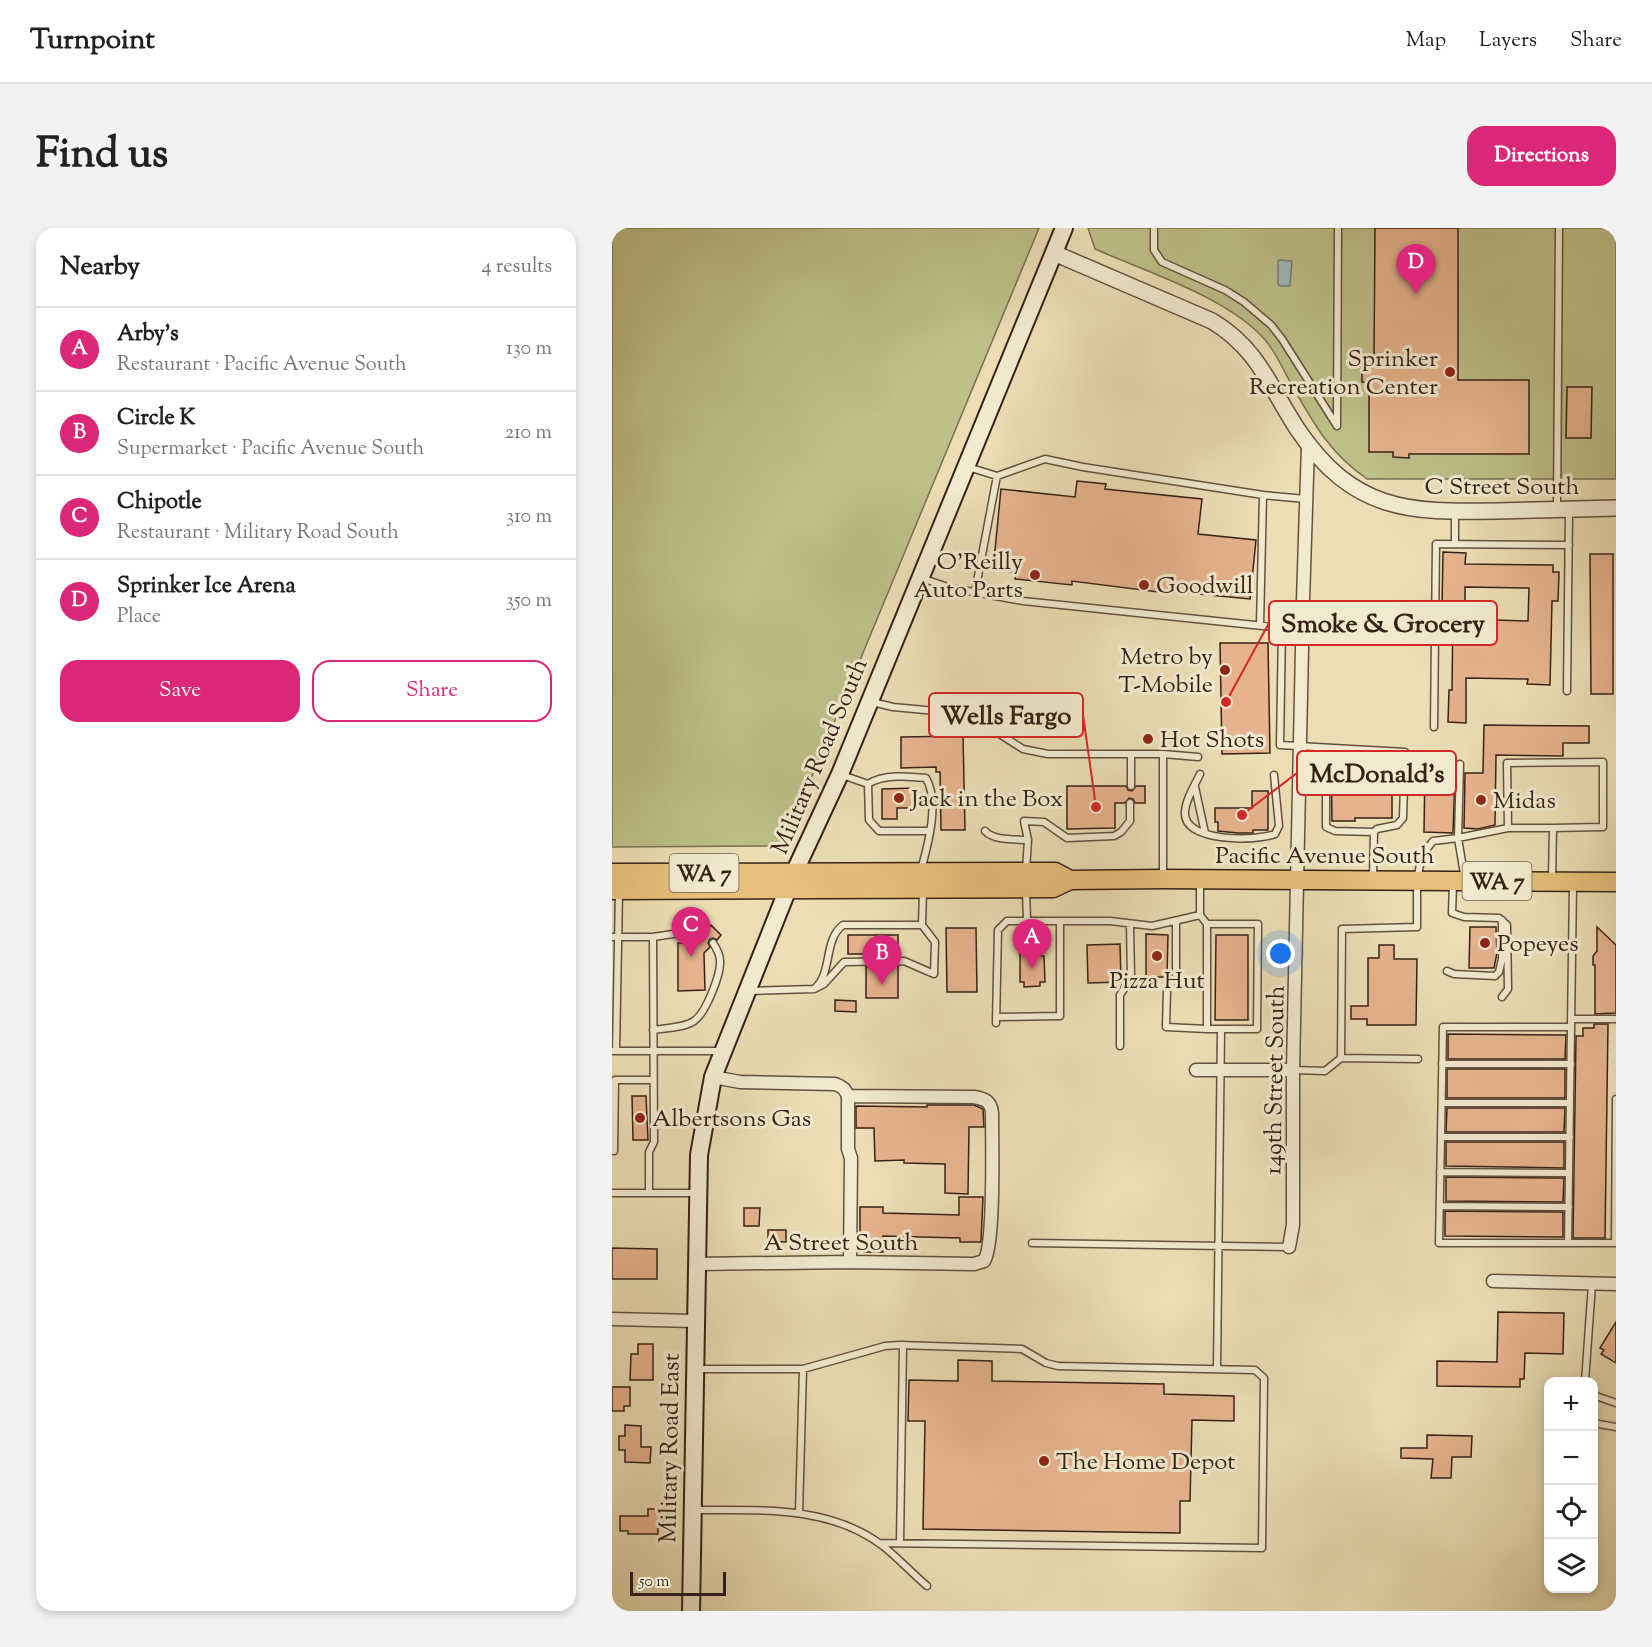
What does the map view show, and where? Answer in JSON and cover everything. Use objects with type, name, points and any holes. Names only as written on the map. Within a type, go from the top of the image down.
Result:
[{"type":"main road","name":"Military Road South","points":[[695,1321],[699,1155],[713,1077],[795,871],[840,774],[1064,228]]},
{"type":"main road","name":"Pacific Avenue South","points":[[612,873],[795,871],[922,880]]},
{"type":"main road","name":"Pacific Avenue South","points":[[616,890],[789,889],[922,880],[1026,880],[1055,872],[1070,880],[1298,878],[1616,882]]},
{"type":"main road","name":"Military Road East","points":[[690,1611],[695,1321]]},
{"type":"street","name":"C Street South","points":[[1054,253],[1190,312],[1230,332],[1251,354],[1308,445],[1335,474],[1368,495],[1408,508],[1455,512],[1616,508]]},
{"type":"street","name":"149th Street South","points":[[1289,1247],[1293,1225],[1293,1070],[1308,445]]},
{"type":"street","points":[[1196,1070],[1293,1070]]},
{"type":"street","points":[[713,1077],[740,1082],[842,1086],[848,1096],[850,1262]]},
{"type":"street","name":"A Street South","points":[[697,1264],[850,1262],[974,1264],[984,1261],[989,1247],[991,1224],[992,1105],[988,1101],[974,1097],[848,1096]]},
{"type":"street","points":[[1494,1281],[1616,1284]]},
{"type":"street","points":[[612,1319],[695,1321]]},
{"type":"lane","points":[[1154,228],[1155,250],[1162,262],[1225,290],[1244,302],[1271,325],[1337,426],[1338,228]]},
{"type":"lane","points":[[1559,228],[1563,509],[1569,545],[1567,691]]},
{"type":"lane","points":[[965,466],[997,476],[1045,459],[1263,495],[1306,499]]},
{"type":"lane","points":[[975,592],[997,476]]},
{"type":"lane","points":[[1260,625],[1263,495]]},
{"type":"lane","points":[[1455,512],[1455,544]]},
{"type":"lane","points":[[1434,727],[1436,544],[1569,545]]},
{"type":"lane","points":[[920,577],[951,588],[1023,601],[1302,630]]},
{"type":"lane","points":[[1282,628],[1280,746],[1300,746],[1405,752],[1403,818],[1397,825],[1377,829],[1374,832],[1335,831],[1326,827],[1326,748]]},
{"type":"lane","points":[[869,701],[893,707],[968,714],[1023,749],[1048,754],[1163,754],[1198,757]]},
{"type":"lane","points":[[1131,754],[1131,786]]},
{"type":"lane","points":[[1163,754],[1163,879]]},
{"type":"lane","points":[[1341,1058],[1342,929],[1417,927],[1417,880],[1422,855],[1433,841],[1508,828],[1603,827],[1603,762],[1507,763],[1508,828]]},
{"type":"lane","points":[[1460,765],[1458,838],[1460,881],[1452,913],[1464,917],[1499,918],[1507,925],[1508,989],[1502,997]]},
{"type":"lane","points":[[748,991],[814,989],[824,984],[844,962],[904,961],[934,974],[935,942],[922,925],[922,880],[930,831],[932,788],[926,778],[876,779],[867,784],[840,774]]},
{"type":"lane","points":[[1200,774],[1185,812],[1186,821],[1192,828],[1224,838],[1268,837],[1275,834],[1279,826],[1274,775]]},
{"type":"lane","points":[[867,784],[869,820],[879,831],[930,831]]},
{"type":"lane","points":[[1194,786],[1205,833]]},
{"type":"lane","points":[[1027,921],[1028,840],[1024,821],[1046,824],[1067,838],[1114,836],[1121,832],[1130,821],[1131,803]]},
{"type":"lane","points":[[1552,828],[1552,882]]},
{"type":"lane","points":[[985,831],[988,835],[999,838],[1028,840]]},
{"type":"lane","points":[[1373,879],[1374,832]]},
{"type":"lane","points":[[1200,879],[1200,915],[1207,924],[1206,1029]]},
{"type":"lane","points":[[1568,1243],[1573,882]]},
{"type":"lane","points":[[616,890],[614,1051],[722,1051]]},
{"type":"lane","points":[[1060,921],[1060,1016],[996,1020],[998,930],[1007,921],[1060,921],[1110,921],[1152,926],[1200,915]]},
{"type":"lane","points":[[1447,971],[1454,974],[1495,976],[1499,972],[1502,959],[1502,920]]},
{"type":"lane","points":[[1176,921],[1176,977],[1167,990],[1166,1028],[1257,1029],[1258,924],[1207,924]]},
{"type":"lane","points":[[1120,1047],[1120,995],[1131,978],[1130,924]]},
{"type":"lane","points":[[814,989],[820,982],[833,938],[842,926],[922,925]]},
{"type":"lane","points":[[615,937],[702,934]]},
{"type":"lane","points":[[649,1193],[649,1152],[654,1142],[653,937]]},
{"type":"lane","points":[[653,1030],[688,1024],[700,1016],[720,969],[719,952],[713,943]]},
{"type":"lane","points":[[1571,1019],[1616,1019]]},
{"type":"lane","points":[[1571,1028],[1443,1027],[1439,1243],[1615,1243],[1616,1099]]},
{"type":"lane","points":[[1216,1369],[1221,1029]]},
{"type":"lane","points":[[1293,1070],[1325,1071],[1341,1058],[1418,1059]]},
{"type":"lane","points":[[1442,1064],[1571,1064]]},
{"type":"lane","points":[[614,1151],[615,1080],[653,1080]]},
{"type":"lane","points":[[1442,1103],[1570,1103]]},
{"type":"lane","points":[[1441,1137],[1570,1137]]},
{"type":"lane","points":[[1440,1172],[1569,1173]]},
{"type":"lane","points":[[612,1193],[698,1193]]},
{"type":"lane","points":[[1440,1206],[1569,1207]]},
{"type":"lane","points":[[1032,1243],[1289,1247]]},
{"type":"lane","points":[[1585,1377],[1592,1284]]},
{"type":"lane","points":[[900,1544],[903,1345]]},
{"type":"lane","points":[[695,1369],[803,1369],[885,1346],[903,1345],[1022,1349],[1046,1363],[1058,1366],[1255,1370],[1264,1378],[1262,1548],[879,1543]]},
{"type":"lane","points":[[799,1513],[803,1369]]},
{"type":"lane","points":[[1598,1397],[1616,1403]]},
{"type":"lane","points":[[1598,1424],[1616,1427]]},
{"type":"lane","points":[[692,1510],[799,1513],[845,1524],[879,1543],[927,1586]]},
{"type":"green space","points":[[612,228],[1039,228],[783,846],[612,847]]},
{"type":"green space","name":"Sprinker Recreation Center","points":[[1088,228],[1616,228],[1616,479],[1367,479],[1341,458],[1322,435],[1273,350],[1250,326],[1210,299],[1095,249]]},
{"type":"water","points":[[1278,261],[1292,261],[1290,286],[1278,284]]},
{"type":"building","points":[[1375,228],[1458,228],[1458,380],[1529,380],[1529,454],[1409,454],[1409,458],[1393,457],[1393,452],[1369,452],[1369,382],[1362,382],[1362,360],[1374,360]]},
{"type":"building","points":[[1567,387],[1592,387],[1591,438],[1566,438]]},
{"type":"building","points":[[1077,481],[1106,484],[1105,489],[1202,499],[1198,534],[1256,540],[1250,599],[1167,591],[1166,593],[1072,581],[1072,585],[1015,579],[1016,572],[993,570],[1001,489],[1075,497]]},
{"type":"building","points":[[1443,552],[1466,553],[1465,564],[1553,565],[1553,572],[1559,572],[1558,601],[1552,601],[1550,685],[1527,684],[1528,679],[1466,678],[1466,723],[1448,722],[1449,690],[1452,690],[1453,607],[1442,607]],"holes":[[[1465,587],[1529,588],[1528,621],[1465,619]]]},
{"type":"building","points":[[1590,554],[1613,554],[1613,694],[1591,694]]},
{"type":"building","points":[[1220,643],[1268,643],[1270,753],[1222,754]]},
{"type":"building","points":[[1484,725],[1589,726],[1589,743],[1563,743],[1563,756],[1496,755],[1495,825],[1478,829],[1464,828],[1465,773],[1483,773]]},
{"type":"building","points":[[963,736],[965,830],[941,830],[940,772],[936,772],[936,767],[901,768],[901,737]]},
{"type":"building","points":[[1331,761],[1355,761],[1355,794],[1392,794],[1392,818],[1355,818],[1355,821],[1332,821]]},
{"type":"building","points":[[1425,764],[1452,764],[1452,773],[1455,773],[1453,833],[1424,832]]},
{"type":"building","points":[[1067,786],[1126,786],[1132,791],[1136,786],[1145,786],[1145,803],[1135,803],[1129,798],[1125,803],[1115,803],[1115,828],[1067,829]]},
{"type":"building","name":"Jack in the Box","points":[[915,788],[916,808],[897,808],[897,819],[882,819],[882,789]]},
{"type":"building","points":[[1252,791],[1268,791],[1268,830],[1253,830],[1253,833],[1218,831],[1218,822],[1215,822],[1215,808],[1252,808]]},
{"type":"building","points":[[711,925],[721,935],[717,940],[710,939],[708,943],[710,947],[704,953],[705,990],[678,991],[678,943],[694,943],[697,939],[704,939],[707,935],[706,930]]},
{"type":"building","name":"Popeyes","points":[[1470,927],[1496,927],[1497,953],[1494,968],[1469,968]]},
{"type":"building","points":[[1597,927],[1616,945],[1616,1013],[1595,1014],[1593,956],[1597,951]]},
{"type":"building","points":[[946,928],[976,928],[977,992],[947,992]]},
{"type":"building","points":[[1041,932],[1041,956],[1044,956],[1045,982],[1040,982],[1040,986],[1024,987],[1024,982],[1020,982],[1020,933]]},
{"type":"building","name":"Pizza Hut","points":[[1146,934],[1168,935],[1167,977],[1146,977]]},
{"type":"building","points":[[848,935],[898,935],[898,956],[848,954]]},
{"type":"building","points":[[1216,935],[1248,935],[1248,1020],[1215,1020]]},
{"type":"building","points":[[1120,944],[1121,982],[1088,983],[1087,945]]},
{"type":"building","points":[[1379,945],[1394,945],[1394,959],[1417,959],[1416,1025],[1367,1025],[1367,1019],[1351,1019],[1351,1006],[1368,1006],[1368,958],[1379,958]]},
{"type":"building","points":[[898,966],[898,998],[866,998],[866,967]]},
{"type":"building","points":[[835,1000],[856,1001],[856,1012],[835,1011]]},
{"type":"building","points":[[1594,1024],[1608,1024],[1605,1238],[1573,1238],[1576,1036],[1583,1036],[1583,1028],[1594,1028]]},
{"type":"building","points":[[1448,1034],[1566,1035],[1565,1059],[1448,1059]]},
{"type":"building","points":[[1447,1069],[1565,1069],[1565,1098],[1447,1098]]},
{"type":"building","name":"Albertsons Gas","points":[[632,1096],[646,1096],[648,1140],[633,1140]]},
{"type":"building","points":[[927,1105],[974,1105],[983,1109],[984,1127],[969,1127],[968,1194],[945,1193],[945,1164],[904,1163],[904,1160],[875,1161],[874,1128],[856,1128],[856,1106],[927,1107]]},
{"type":"building","points":[[1447,1108],[1565,1108],[1564,1132],[1446,1132]]},
{"type":"building","points":[[1446,1142],[1564,1142],[1564,1168],[1446,1166]]},
{"type":"building","points":[[1446,1177],[1564,1178],[1563,1202],[1446,1201]]},
{"type":"building","points":[[959,1197],[983,1197],[981,1242],[960,1242],[960,1238],[883,1236],[883,1252],[860,1252],[860,1207],[883,1207],[883,1213],[959,1215]]},
{"type":"building","points":[[744,1208],[760,1208],[759,1226],[744,1226]]},
{"type":"building","points":[[1445,1211],[1563,1212],[1563,1237],[1445,1236]]},
{"type":"building","points":[[768,1230],[786,1230],[786,1242],[768,1241]]},
{"type":"building","points":[[612,1248],[657,1249],[657,1279],[612,1279]]},
{"type":"building","points":[[1498,1312],[1564,1313],[1563,1354],[1525,1353],[1524,1379],[1520,1379],[1520,1387],[1437,1386],[1437,1361],[1497,1362]]},
{"type":"building","points":[[1616,1322],[1616,1363],[1601,1354],[1604,1350],[1600,1348]]},
{"type":"building","points":[[638,1344],[653,1344],[653,1380],[630,1380],[631,1354],[638,1354]]},
{"type":"building","name":"The Home Depot","points":[[958,1360],[992,1361],[992,1381],[1164,1384],[1164,1394],[1234,1396],[1234,1421],[1192,1420],[1190,1501],[1180,1501],[1180,1533],[923,1529],[925,1421],[908,1421],[909,1380],[958,1381]]},
{"type":"building","points":[[612,1387],[630,1387],[630,1406],[624,1406],[624,1411],[612,1411]]},
{"type":"building","points":[[625,1425],[641,1426],[641,1447],[651,1447],[650,1463],[625,1462],[625,1450],[619,1450],[619,1436],[625,1436]]},
{"type":"building","points":[[1427,1435],[1472,1436],[1471,1457],[1452,1457],[1451,1478],[1431,1478],[1433,1459],[1401,1458],[1401,1448],[1427,1448]]},
{"type":"building","points":[[648,1509],[665,1509],[665,1521],[658,1521],[658,1534],[628,1534],[628,1531],[620,1531],[620,1516],[648,1516]]},
{"type":"place","name":"Sprinker Ice Arena","points":[[1416,294]]},
{"type":"place","name":"Sprinker Recreation Center","points":[[1450,372]]},
{"type":"place","name":"O'Reilly Auto Parts","points":[[1035,575]]},
{"type":"place","name":"Goodwill","points":[[1144,585]]},
{"type":"place","name":"Metro by T-Mobile","points":[[1225,670]]},
{"type":"place","name":"Smoke & Grocery","points":[[1226,702]]},
{"type":"place","name":"Hot Shots","points":[[1148,739]]},
{"type":"place","name":"Jack in the Box","points":[[899,798]]},
{"type":"place","name":"Midas","points":[[1481,800]]},
{"type":"place","name":"Wells Fargo","points":[[1096,807]]},
{"type":"place","name":"McDonald's","points":[[1242,815]]},
{"type":"place","name":"Popeyes","points":[[1485,943]]},
{"type":"place","name":"Pizza Hut","points":[[1157,956]]},
{"type":"place","name":"Chipotle","points":[[691,957]]},
{"type":"place","name":"Arby's","points":[[1032,969]]},
{"type":"place","name":"Circle K","points":[[882,985]]},
{"type":"place","name":"Albertsons Gas","points":[[640,1118]]},
{"type":"place","name":"The Home Depot","points":[[1044,1461]]}]
